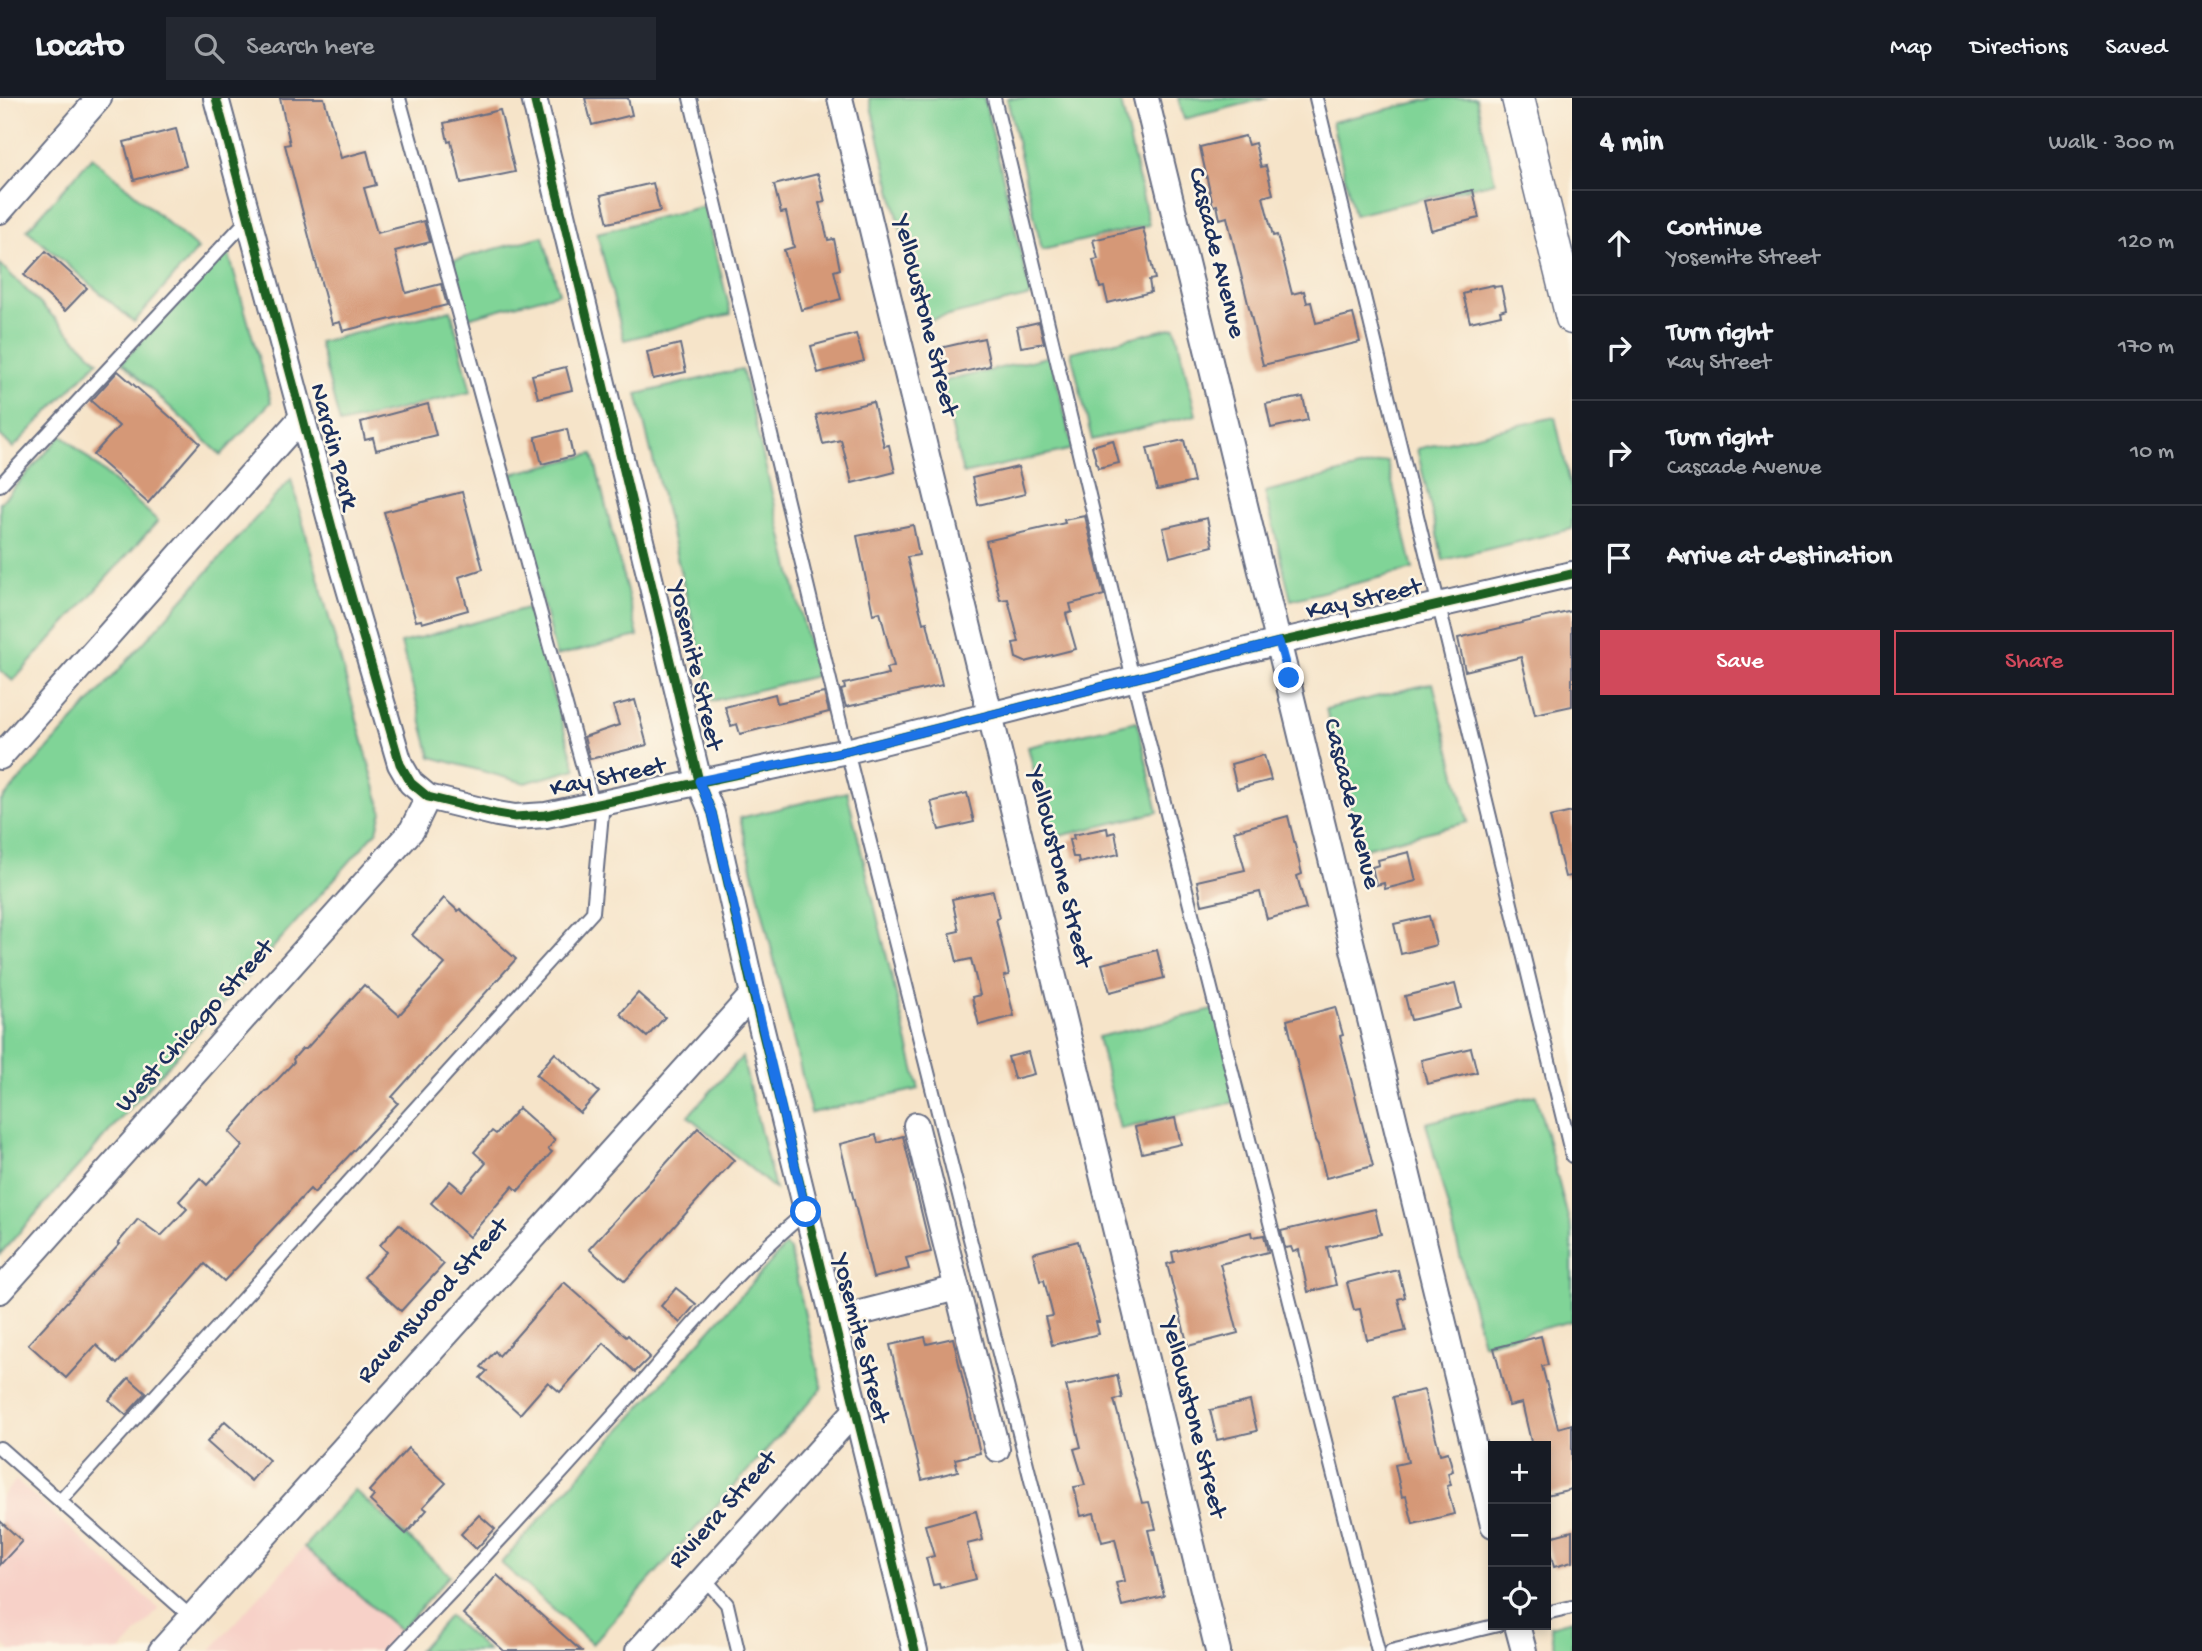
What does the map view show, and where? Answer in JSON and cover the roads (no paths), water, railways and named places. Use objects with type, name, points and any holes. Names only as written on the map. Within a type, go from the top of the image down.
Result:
[{"type":"street","points":[[0,211],[99,98]]},
{"type":"street","name":"Nardin Park","points":[[216,98],[400,764],[411,783],[428,797]]},
{"type":"street","name":"Yosemite Street","points":[[534,98],[699,781],[712,813],[753,994],[915,1651]]},
{"type":"street","name":"Yellowstone Street","points":[[839,98],[1218,1651]]},
{"type":"street","name":"Cascade Avenue","points":[[1146,98],[1488,1504]]},
{"type":"street","points":[[1518,98],[1572,318]]},
{"type":"street","points":[[0,757],[302,417]]},
{"type":"street","name":"Kay Street","points":[[428,797],[515,817],[546,815],[847,751],[1279,642],[1572,574]]},
{"type":"street","name":"West Chicago Street","points":[[0,1292],[412,830],[428,797]]},
{"type":"street","name":"Ravenswood Street","points":[[161,1651],[753,994]]},
{"type":"street","points":[[916,1125],[997,1449]]},
{"type":"street","points":[[833,1320],[957,1288]]},
{"type":"street","name":"Riviera Street","points":[[638,1651],[855,1411]]},
{"type":"street","points":[[1518,1630],[1524,1651]]},
{"type":"lane","points":[[60,1501],[593,912],[598,803],[399,98]]},
{"type":"lane","points":[[690,98],[847,751],[1074,1651]]},
{"type":"lane","points":[[994,98],[1133,679],[1378,1651]]},
{"type":"lane","points":[[1316,98],[1572,1156]]},
{"type":"lane","points":[[0,485],[249,219]]},
{"type":"lane","points":[[395,1651],[539,1499],[774,1238],[806,1212]]},
{"type":"lane","points":[[0,1448],[190,1616]]},
{"type":"lane","points":[[704,1578],[727,1604],[738,1651]]},
{"type":"lane","points":[[1551,1612],[1572,1607]]},
{"type":"lane","points":[[1391,1651],[1488,1628]]}]
